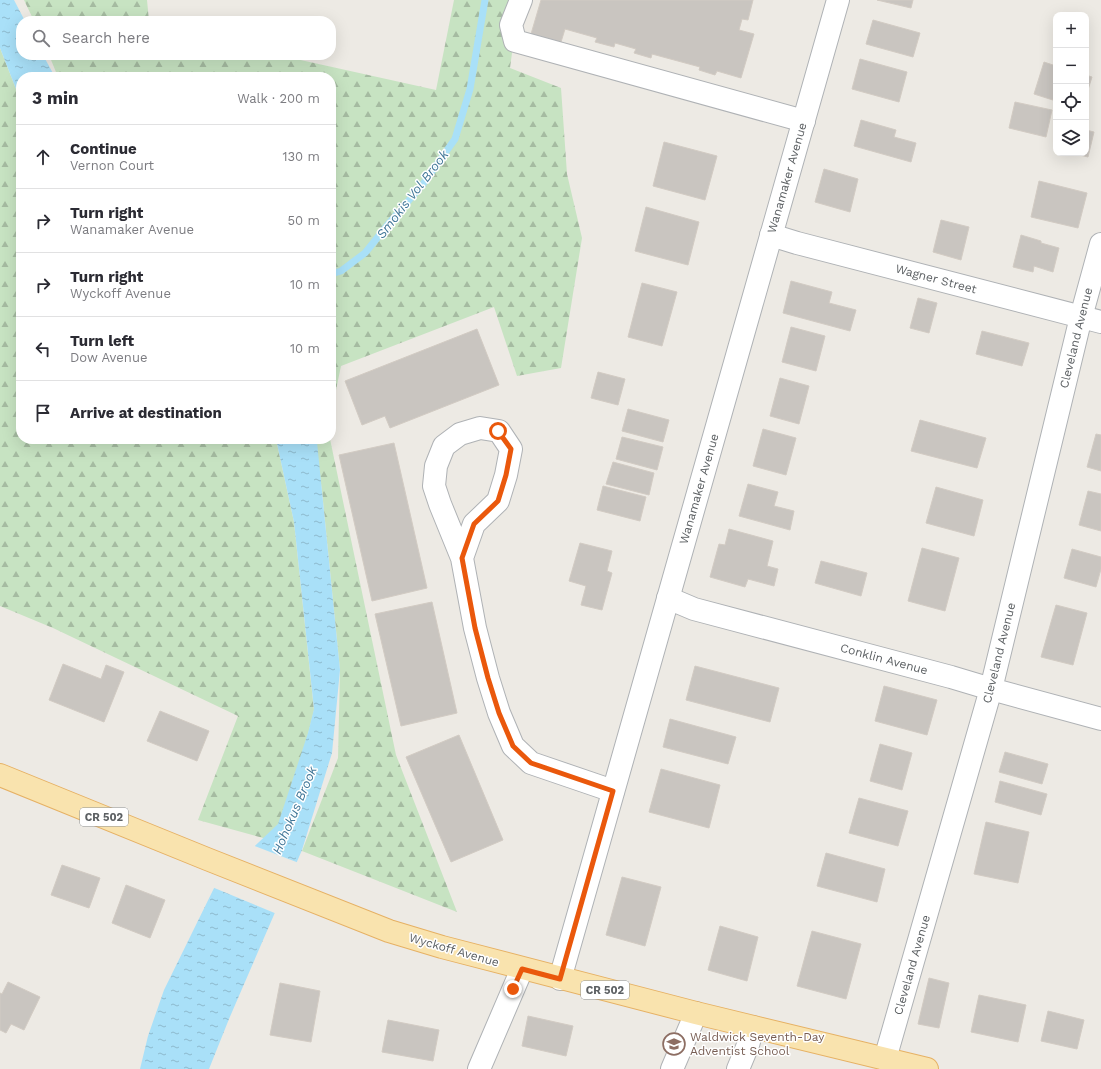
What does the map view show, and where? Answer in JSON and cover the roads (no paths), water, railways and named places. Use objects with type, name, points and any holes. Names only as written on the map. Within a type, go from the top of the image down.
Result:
[{"type":"main road","name":"Wyckoff Avenue","points":[[0,774],[207,859],[289,890],[389,931],[560,979],[927,1069]]},
{"type":"street","points":[[521,0],[511,25],[515,41],[804,121]]},
{"type":"street","name":"Wanamaker Avenue","points":[[560,979],[838,0]]},
{"type":"street","name":"Wagner Street","points":[[771,235],[1091,320]]},
{"type":"street","name":"Cleveland Avenue","points":[[885,1059],[991,689],[1091,320],[1101,244]]},
{"type":"street","points":[[462,558],[474,524],[498,501],[506,475],[511,449],[498,431],[480,428],[460,434],[444,446],[436,466],[434,486],[462,558],[475,628],[499,713],[513,746],[531,763],[613,791]]},
{"type":"street","name":"Conklin Avenue","points":[[668,598],[694,609],[951,677],[1101,719]]},
{"type":"street","points":[[479,1069],[522,969]]},
{"type":"street","points":[[672,1069],[696,1013]]},
{"type":"street","points":[[738,1069],[748,1046],[753,1027]]},
{"type":"water","points":[[0,0],[14,0],[22,16],[16,16],[16,60],[46,60],[52,72],[16,72],[16,89],[0,48]]},
{"type":"water","name":"Hohokus Brook","points":[[277,444],[317,444],[340,670],[332,753],[302,850],[209,1069],[140,1069],[148,1036],[164,990],[217,882],[278,824],[308,733],[314,709],[294,522]]},
{"type":"waterway","name":"Smokis Vol Brook","points":[[336,272],[341,271],[365,253],[423,184],[455,139],[470,89],[485,0]]},
{"type":"place","name":"Waldwick Seventh-Day Adventist School","points":[[674,1044]]}]
